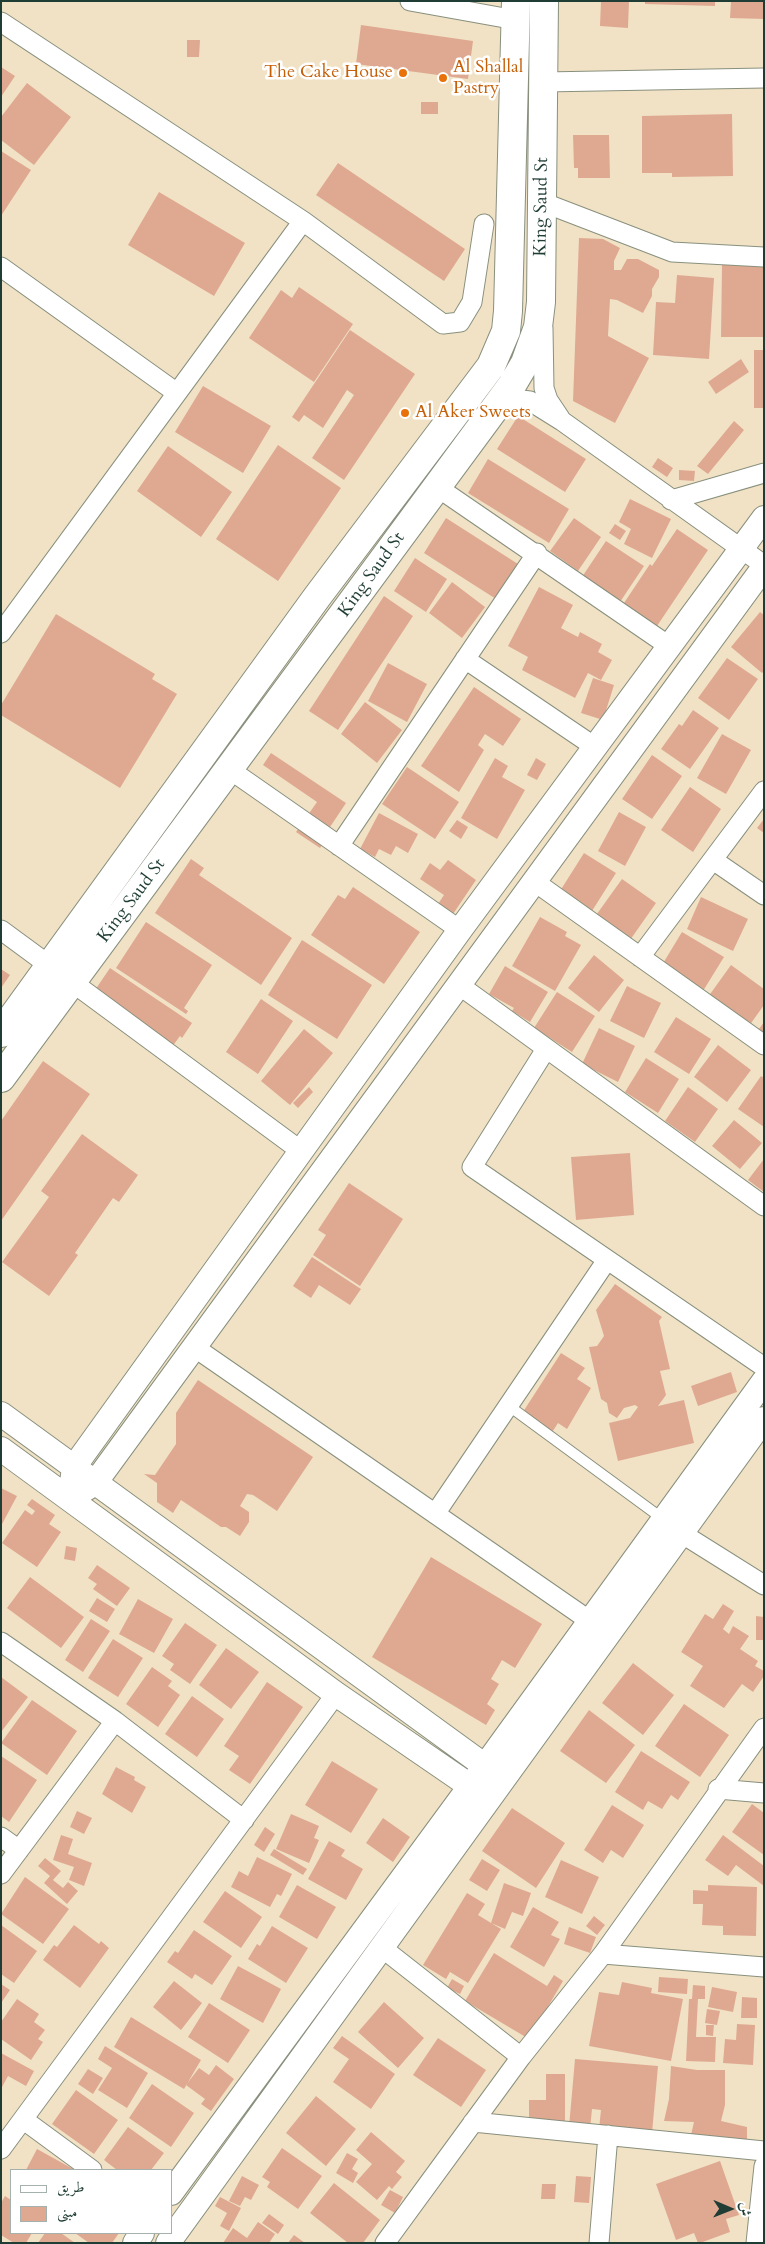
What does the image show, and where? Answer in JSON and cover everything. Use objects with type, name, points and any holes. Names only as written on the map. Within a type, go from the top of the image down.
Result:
[{"type":"main road","name":"King Saud St","points":[[1,1078],[496,408],[525,363],[538,327],[541,302],[544,1]]},
{"type":"main road","name":"King Saud St","points":[[1,1033],[317,597],[491,366],[502,340],[508,311],[516,11]]},
{"type":"main road","points":[[257,731],[280,681],[334,604],[332,596],[326,593],[317,597]]},
{"type":"street","points":[[410,1],[516,11]]},
{"type":"street","points":[[1,22],[303,221],[443,324],[460,322],[472,302],[484,224]]},
{"type":"street","points":[[544,82],[764,78]]},
{"type":"street","points":[[542,202],[672,252],[764,257]]},
{"type":"street","points":[[1,633],[303,221]]},
{"type":"street","points":[[1,267],[177,393]]},
{"type":"street","points":[[541,302],[544,388],[552,408],[562,421]]},
{"type":"street","points":[[70,1498],[95,1483],[764,566],[562,421],[530,401],[521,399],[504,402],[496,408]]},
{"type":"street","points":[[672,500],[764,474]]},
{"type":"street","points":[[437,487],[537,553],[670,646]]},
{"type":"street","points":[[70,1498],[74,1467],[460,930],[764,518]]},
{"type":"street","points":[[339,846],[537,553]]},
{"type":"street","points":[[465,659],[595,747]]},
{"type":"street","points":[[229,769],[460,930]]},
{"type":"street","points":[[640,957],[764,791]]},
{"type":"street","points":[[713,860],[764,895]]},
{"type":"street","points":[[535,882],[764,1045]]},
{"type":"street","points":[[1,930],[50,966]]},
{"type":"street","points":[[72,982],[301,1151]]},
{"type":"street","points":[[458,986],[764,1206]]},
{"type":"street","points":[[546,1049],[472,1167],[764,1367]]},
{"type":"street","points":[[435,1514],[607,1260]]},
{"type":"street","points":[[194,1347],[590,1622]]},
{"type":"street","points":[[168,2243],[497,1788],[672,1526],[764,1381]]},
{"type":"street","points":[[1,1414],[485,1766],[497,1788]]},
{"type":"street","points":[[172,2192],[590,1622],[764,1419]]},
{"type":"street","points":[[1,1449],[336,1694],[470,1786],[497,1788]]},
{"type":"street","points":[[672,1526],[764,1585]]},
{"type":"street","points":[[1,1642],[115,1721],[244,1820]]},
{"type":"street","points":[[1,2149],[336,1694]]},
{"type":"street","points":[[1,1874],[115,1721]]},
{"type":"street","points":[[385,2243],[521,2057],[603,1954],[718,1789],[764,1728]]},
{"type":"street","points":[[718,1789],[764,1793]]},
{"type":"street","points":[[1,1837],[19,1850]]},
{"type":"street","points":[[381,1948],[521,2057]]},
{"type":"street","points":[[748,1952],[764,1967]]},
{"type":"street","points":[[603,1954],[764,1967]]},
{"type":"street","points":[[24,2120],[91,2169]]},
{"type":"street","points":[[473,2122],[764,2151]]},
{"type":"street","points":[[599,2243],[608,2135]]},
{"type":"street","points":[[756,2243],[764,2166]]},
{"type":"lane","points":[[508,1406],[672,1526]]},
{"type":"building","points":[[601,1],[629,1],[628,28],[600,26]]},
{"type":"building","points":[[645,1],[715,1],[715,6],[645,4]]},
{"type":"building","points":[[731,1],[764,1],[764,19],[730,18]]},
{"type":"building","points":[[361,25],[473,41],[468,79],[356,64]]},
{"type":"building","points":[[187,40],[200,40],[199,57],[187,57]]},
{"type":"building","points":[[1,67],[15,76],[1,97]]},
{"type":"building","points":[[27,83],[71,117],[34,165],[1,140],[1,117]]},
{"type":"building","points":[[421,102],[438,102],[438,114],[421,114]]},
{"type":"building","points":[[732,114],[733,176],[672,177],[672,173],[642,173],[642,116]]},
{"type":"building","points":[[573,135],[609,135],[610,178],[578,178],[578,168],[574,168]]},
{"type":"building","points":[[1,151],[31,170],[1,216]]},
{"type":"building","points":[[338,163],[465,249],[444,281],[316,195]]},
{"type":"building","points":[[159,192],[245,243],[214,296],[128,245]]},
{"type":"building","points":[[579,238],[603,239],[620,248],[614,261],[614,270],[621,270],[627,259],[638,259],[659,270],[659,277],[652,289],[652,296],[643,313],[617,300],[610,299],[608,336],[649,358],[615,423],[573,401]]},
{"type":"building","points":[[722,265],[764,265],[764,337],[721,337]]},
{"type":"building","points":[[677,275],[714,278],[709,359],[653,355],[656,302],[675,303]]},
{"type":"building","points":[[299,287],[353,324],[314,382],[249,338],[281,290],[292,298]]},
{"type":"building","points":[[350,330],[415,374],[344,480],[312,458],[354,395],[347,390],[323,428],[304,415],[299,422],[292,417]]},
{"type":"building","points":[[754,350],[764,350],[764,408],[754,408]]},
{"type":"building","points":[[741,359],[749,372],[716,394],[708,382]]},
{"type":"building","points":[[203,386],[271,426],[243,473],[175,432]]},
{"type":"building","points":[[518,416],[586,459],[565,492],[497,449]]},
{"type":"building","points":[[734,421],[744,430],[708,474],[697,466]]},
{"type":"building","points":[[278,445],[341,488],[278,581],[216,539]]},
{"type":"building","points":[[168,446],[232,492],[201,537],[137,491]]},
{"type":"building","points":[[658,458],[673,468],[667,477],[652,467]]},
{"type":"building","points":[[488,459],[569,509],[549,543],[468,493]]},
{"type":"building","points":[[679,470],[695,471],[694,481],[679,480]]},
{"type":"building","points":[[630,499],[671,519],[652,558],[624,544],[631,529],[619,522]]},
{"type":"building","points":[[446,518],[518,564],[496,599],[424,553]]},
{"type":"building","points":[[574,518],[601,537],[578,571],[550,551]]},
{"type":"building","points":[[615,524],[626,531],[620,540],[609,533]]},
{"type":"building","points":[[677,529],[708,550],[655,629],[622,606],[650,564],[652,566]]},
{"type":"building","points":[[606,541],[644,566],[620,602],[582,577]]},
{"type":"building","points":[[415,558],[447,579],[426,612],[394,591]]},
{"type":"building","points":[[452,582],[485,607],[462,638],[429,613]]},
{"type":"building","points":[[539,587],[573,605],[561,628],[578,637],[580,632],[602,644],[598,652],[612,660],[601,680],[588,673],[575,698],[522,670],[528,657],[508,646]]},
{"type":"building","points":[[384,596],[413,616],[338,730],[309,711]]},
{"type":"building","points":[[760,612],[764,615],[764,671],[762,673],[731,647]]},
{"type":"building","points":[[56,614],[155,674],[152,679],[177,694],[120,788],[1,715],[1,705]]},
{"type":"building","points":[[727,658],[758,679],[729,720],[698,698]]},
{"type":"building","points":[[388,663],[427,684],[407,722],[368,701]]},
{"type":"building","points":[[593,678],[614,685],[603,720],[581,713]]},
{"type":"building","points":[[474,687],[521,719],[503,746],[485,734],[478,745],[484,750],[459,792],[421,766]]},
{"type":"building","points":[[365,702],[402,730],[377,763],[341,734]]},
{"type":"building","points":[[693,710],[719,728],[690,769],[661,749],[679,724],[682,726]]},
{"type":"building","points":[[722,734],[751,750],[726,794],[697,778]]},
{"type":"building","points":[[271,753],[346,803],[330,827],[333,829],[320,848],[296,832],[317,802],[263,765]]},
{"type":"building","points":[[652,755],[682,776],[652,819],[622,799]]},
{"type":"building","points":[[495,758],[508,766],[502,777],[525,790],[497,839],[461,818]]},
{"type":"building","points":[[536,758],[546,764],[537,780],[527,775]]},
{"type":"building","points":[[407,767],[459,802],[435,839],[382,804]]},
{"type":"building","points":[[690,787],[721,809],[693,852],[661,830]]},
{"type":"building","points":[[619,812],[646,827],[625,866],[598,851]]},
{"type":"building","points":[[379,813],[418,834],[408,853],[396,846],[391,855],[379,849],[375,857],[360,849]]},
{"type":"building","points":[[764,819],[764,833],[757,828]]},
{"type":"building","points":[[457,820],[468,827],[461,839],[449,831]]},
{"type":"building","points":[[584,853],[616,873],[592,911],[560,891]]},
{"type":"building","points":[[191,859],[204,868],[199,875],[292,938],[261,985],[155,913]]},
{"type":"building","points":[[448,860],[476,880],[451,917],[436,907],[444,895],[420,879],[430,863],[440,870]]},
{"type":"building","points":[[622,879],[656,903],[628,943],[594,918]]},
{"type":"building","points":[[353,887],[420,932],[384,984],[311,935],[338,895],[345,899]]},
{"type":"building","points":[[701,897],[748,919],[733,951],[687,929]]},
{"type":"building","points":[[540,917],[567,932],[565,936],[581,945],[555,991],[512,966]]},
{"type":"building","points":[[146,922],[212,965],[184,1008],[188,1011],[186,1014],[116,968]]},
{"type":"building","points":[[682,932],[724,957],[703,991],[662,965]]},
{"type":"building","points":[[302,940],[372,985],[337,1039],[268,995]]},
{"type":"building","points":[[594,955],[624,980],[599,1012],[568,988]]},
{"type":"building","points":[[731,965],[764,989],[764,1005],[749,1026],[708,997]]},
{"type":"building","points":[[505,966],[548,992],[530,1022],[512,1011],[514,1008],[489,994]]},
{"type":"building","points":[[110,968],[192,1023],[182,1038],[180,1036],[172,1047],[93,993]]},
{"type":"building","points":[[1,969],[10,975],[1,988]]},
{"type":"building","points":[[627,986],[661,1003],[644,1038],[610,1021]]},
{"type":"building","points":[[557,992],[595,1016],[572,1052],[534,1028]]},
{"type":"building","points":[[261,999],[293,1021],[258,1074],[226,1052]]},
{"type":"building","points":[[676,1017],[711,1039],[689,1074],[654,1052]]},
{"type":"building","points":[[764,1022],[764,1039],[756,1033]]},
{"type":"building","points":[[599,1028],[635,1046],[618,1082],[582,1064]]},
{"type":"building","points":[[304,1029],[333,1053],[290,1105],[261,1081]]},
{"type":"building","points":[[718,1045],[751,1070],[727,1102],[694,1077]]},
{"type":"building","points":[[646,1058],[679,1079],[658,1113],[625,1092]]},
{"type":"building","points":[[43,1061],[90,1094],[1,1221],[1,1121]]},
{"type":"building","points":[[761,1076],[764,1078],[764,1127],[738,1109]]},
{"type":"building","points":[[309,1087],[313,1092],[298,1108],[293,1103]]},
{"type":"building","points":[[688,1087],[718,1109],[695,1142],[665,1121]]},
{"type":"building","points":[[734,1120],[762,1143],[740,1169],[712,1146]]},
{"type":"building","points":[[82,1134],[138,1175],[119,1202],[113,1198],[75,1253],[78,1255],[49,1296],[2,1262],[49,1197],[41,1191]]},
{"type":"building","points":[[630,1153],[634,1215],[576,1220],[571,1157]]},
{"type":"building","points":[[764,1159],[764,1192],[748,1180]]},
{"type":"building","points":[[349,1183],[403,1219],[360,1286],[313,1255],[326,1235],[318,1230]]},
{"type":"building","points":[[312,1257],[361,1289],[350,1305],[319,1285],[311,1298],[293,1286]]},
{"type":"building","points":[[615,1284],[662,1317],[659,1321],[670,1369],[660,1371],[666,1395],[658,1406],[684,1400],[694,1443],[618,1461],[609,1423],[630,1418],[638,1407],[635,1405],[624,1408],[617,1418],[609,1413],[607,1403],[601,1399],[589,1347],[597,1346],[604,1336],[596,1310]]},
{"type":"building","points":[[561,1353],[585,1368],[577,1379],[591,1388],[567,1429],[558,1423],[551,1434],[521,1415]]},
{"type":"building","points":[[731,1372],[737,1392],[698,1406],[691,1386]]},
{"type":"building","points":[[198,1380],[313,1457],[277,1511],[253,1495],[247,1494],[240,1506],[249,1512],[249,1522],[240,1536],[226,1527],[221,1527],[181,1500],[173,1513],[157,1502],[157,1483],[144,1474],[155,1475],[176,1444],[176,1413]]},
{"type":"building","points":[[1,1488],[17,1496],[1,1526]]},
{"type":"building","points":[[32,1499],[55,1515],[49,1524],[61,1532],[37,1567],[2,1543],[25,1510],[32,1515],[35,1511],[27,1505]]},
{"type":"building","points":[[66,1546],[77,1548],[75,1561],[64,1559]]},
{"type":"building","points":[[431,1557],[542,1624],[515,1668],[502,1660],[491,1679],[499,1684],[487,1704],[495,1710],[486,1725],[372,1657]]},
{"type":"building","points":[[97,1565],[130,1588],[117,1606],[93,1589],[97,1584],[88,1578]]},
{"type":"building","points":[[30,1577],[84,1617],[61,1648],[7,1608]]},
{"type":"building","points":[[97,1598],[115,1609],[107,1622],[89,1611]]},
{"type":"building","points":[[138,1599],[173,1619],[154,1653],[119,1634]]},
{"type":"building","points":[[723,1604],[734,1611],[723,1629],[729,1634],[733,1626],[749,1636],[740,1649],[758,1661],[755,1666],[764,1671],[764,1676],[753,1692],[742,1684],[724,1708],[690,1686],[703,1666],[681,1652],[705,1614],[713,1619]]},
{"type":"building","points":[[756,1616],[764,1617],[764,1640],[756,1640]]},
{"type":"building","points":[[91,1619],[110,1631],[83,1672],[65,1660]]},
{"type":"building","points":[[185,1623],[217,1645],[190,1684],[170,1670],[174,1664],[162,1656]]},
{"type":"building","points":[[113,1639],[143,1658],[118,1697],[88,1678]]},
{"type":"building","points":[[226,1648],[259,1672],[231,1709],[199,1685]]},
{"type":"building","points":[[633,1663],[674,1695],[643,1735],[602,1703]]},
{"type":"building","points":[[152,1667],[172,1681],[168,1686],[180,1695],[158,1727],[126,1704]]},
{"type":"building","points":[[1,1677],[28,1697],[1,1732]]},
{"type":"building","points":[[267,1682],[303,1707],[250,1784],[229,1770],[239,1756],[224,1746]]},
{"type":"building","points":[[192,1696],[224,1719],[197,1757],[165,1734]]},
{"type":"building","points":[[32,1700],[77,1731],[47,1775],[1,1743]]},
{"type":"building","points":[[684,1704],[729,1735],[700,1777],[655,1746]]},
{"type":"building","points":[[589,1710],[635,1745],[606,1783],[560,1751]]},
{"type":"building","points":[[641,1751],[690,1782],[678,1800],[671,1795],[662,1809],[648,1801],[643,1810],[615,1792]]},
{"type":"building","points":[[1,1756],[37,1780],[9,1822],[1,1816]]},
{"type":"building","points":[[332,1761],[378,1789],[351,1833],[305,1805]]},
{"type":"building","points":[[116,1767],[135,1777],[134,1780],[146,1787],[132,1813],[102,1794]]},
{"type":"building","points":[[752,1804],[764,1813],[764,1855],[732,1832]]},
{"type":"building","points":[[612,1805],[644,1825],[623,1858],[611,1850],[603,1863],[584,1850]]},
{"type":"building","points":[[512,1808],[565,1843],[536,1888],[482,1851]]},
{"type":"building","points":[[77,1811],[92,1818],[84,1834],[70,1827]]},
{"type":"building","points":[[291,1814],[319,1826],[314,1838],[319,1840],[309,1863],[276,1849]]},
{"type":"building","points":[[383,1818],[410,1837],[393,1862],[366,1843]]},
{"type":"building","points":[[265,1827],[275,1834],[264,1852],[254,1845]]},
{"type":"building","points":[[61,1835],[73,1839],[68,1854],[92,1863],[84,1886],[69,1880],[74,1867],[53,1860]]},
{"type":"building","points":[[723,1835],[764,1866],[764,1886],[736,1865],[728,1876],[705,1860]]},
{"type":"building","points":[[329,1841],[345,1850],[341,1856],[363,1869],[346,1900],[308,1879]]},
{"type":"building","points":[[274,1849],[307,1869],[303,1875],[270,1855]]},
{"type":"building","points":[[257,1857],[292,1874],[281,1896],[277,1894],[270,1907],[231,1887],[239,1871],[248,1876]]},
{"type":"building","points":[[45,1858],[61,1871],[53,1880],[63,1888],[68,1882],[78,1891],[67,1904],[44,1883],[50,1876],[38,1866]]},
{"type":"building","points":[[482,1859],[500,1870],[487,1891],[469,1880]]},
{"type":"building","points":[[561,1860],[599,1877],[582,1914],[545,1897]]},
{"type":"building","points":[[25,1877],[69,1909],[43,1944],[1,1914]]},
{"type":"building","points":[[504,1883],[531,1893],[523,1916],[512,1912],[505,1929],[491,1923]]},
{"type":"building","points":[[297,1885],[336,1907],[317,1939],[279,1917]]},
{"type":"building","points":[[708,1885],[757,1887],[756,1936],[723,1935],[723,1926],[702,1925],[703,1904],[693,1904],[693,1890],[708,1891]]},
{"type":"building","points":[[225,1891],[262,1917],[241,1948],[203,1922]]},
{"type":"building","points":[[467,1893],[485,1904],[478,1915],[501,1929],[468,1983],[450,1972],[446,1979],[423,1965]]},
{"type":"building","points":[[533,1907],[559,1922],[551,1935],[560,1939],[544,1967],[510,1947]]},
{"type":"building","points":[[594,1916],[605,1925],[597,1935],[586,1926]]},
{"type":"building","points":[[1,1925],[37,1951],[14,1983],[1,1974]]},
{"type":"building","points":[[74,1925],[99,1944],[101,1941],[109,1948],[80,1988],[43,1960],[54,1945],[57,1947]]},
{"type":"building","points":[[272,1926],[308,1948],[286,1983],[248,1959],[257,1944],[260,1946]]},
{"type":"building","points":[[569,1927],[596,1937],[590,1953],[564,1944]]},
{"type":"building","points":[[194,1930],[232,1956],[212,1985],[195,1974],[192,1979],[167,1962],[175,1951],[178,1953]]},
{"type":"building","points":[[494,1953],[547,1986],[554,1975],[563,1981],[529,2039],[465,2001]]},
{"type":"building","points":[[238,1966],[281,1989],[263,2023],[220,1999]]},
{"type":"building","points":[[659,1977],[688,1979],[687,1994],[658,1992]]},
{"type":"building","points":[[452,1979],[464,1986],[460,1994],[447,1988]]},
{"type":"building","points":[[174,1981],[202,2003],[181,2030],[153,2007]]},
{"type":"building","points":[[622,1982],[652,1988],[651,1993],[683,1999],[671,2061],[589,2046],[599,1992],[619,1995]]},
{"type":"building","points":[[1,1984],[10,1990],[1,2003]]},
{"type":"building","points":[[693,1985],[705,1986],[705,1999],[698,1999],[696,2037],[716,2037],[715,2062],[686,2061],[689,1999],[692,1999]]},
{"type":"building","points":[[712,1987],[737,1992],[733,2012],[708,2007]]},
{"type":"building","points":[[742,1997],[757,1998],[757,2018],[741,2018]]},
{"type":"building","points":[[17,1999],[39,2014],[34,2022],[45,2030],[38,2039],[43,2042],[31,2060],[1,2039],[1,2022]]},
{"type":"building","points":[[384,2002],[424,2038],[398,2068],[358,2032]]},
{"type":"building","points":[[209,2003],[250,2030],[228,2063],[188,2037]]},
{"type":"building","points":[[707,2009],[720,2011],[717,2025],[705,2023]]},
{"type":"building","points":[[131,2017],[201,2060],[184,2089],[114,2047]]},
{"type":"building","points":[[737,2024],[755,2025],[753,2065],[723,2063],[725,2039],[736,2040]]},
{"type":"building","points":[[706,2025],[714,2025],[713,2036],[706,2035]]},
{"type":"building","points":[[342,2036],[395,2074],[371,2109],[333,2082],[349,2059],[333,2048]]},
{"type":"building","points":[[438,2038],[486,2070],[461,2107],[413,2075]]},
{"type":"building","points":[[105,2046],[148,2073],[127,2108],[98,2090],[112,2068],[98,2059]]},
{"type":"building","points":[[1,2053],[34,2071],[26,2086],[8,2076],[1,2089]]},
{"type":"building","points":[[575,2059],[658,2066],[652,2133],[599,2129],[601,2110],[592,2109],[590,2129],[569,2127]]},
{"type":"building","points":[[216,2065],[234,2079],[211,2111],[201,2104],[205,2099],[186,2085],[199,2068],[209,2075]]},
{"type":"building","points":[[671,2066],[697,2070],[725,2070],[725,2105],[721,2121],[747,2127],[747,2143],[690,2139],[694,2122],[664,2121],[669,2099]]},
{"type":"building","points":[[88,2069],[103,2078],[93,2094],[78,2084]]},
{"type":"building","points":[[546,2074],[565,2074],[565,2121],[529,2122],[529,2100],[546,2100]]},
{"type":"building","points":[[152,2084],[194,2113],[171,2147],[129,2118]]},
{"type":"building","points":[[76,2090],[118,2120],[94,2154],[52,2124]]},
{"type":"building","points":[[316,2096],[356,2129],[326,2166],[286,2133]]},
{"type":"building","points":[[128,2127],[164,2153],[152,2169],[116,2169],[104,2160]]},
{"type":"building","points":[[371,2132],[405,2161],[396,2172],[402,2177],[392,2189],[389,2186],[377,2200],[356,2182],[372,2164],[356,2150]]},
{"type":"building","points":[[282,2148],[322,2176],[298,2209],[267,2187],[270,2182],[262,2177]]},
{"type":"building","points":[[37,2149],[73,2169],[27,2169]]},
{"type":"building","points":[[347,2153],[358,2159],[352,2169],[358,2173],[353,2183],[336,2173]]},
{"type":"building","points":[[720,2161],[739,2215],[726,2219],[730,2232],[700,2243],[698,2243],[694,2233],[676,2240],[656,2184]]},
{"type":"building","points":[[242,2176],[259,2185],[251,2200],[245,2197],[240,2206],[229,2201]]},
{"type":"building","points":[[576,2176],[591,2177],[589,2203],[574,2202]]},
{"type":"building","points":[[334,2183],[380,2220],[363,2243],[348,2243],[310,2213]]},
{"type":"building","points":[[542,2184],[556,2184],[555,2199],[541,2199]]},
{"type":"building","points":[[390,2190],[403,2197],[395,2213],[381,2205]]},
{"type":"building","points":[[5,2196],[10,2199],[10,2234],[31,2234],[26,2243],[14,2243],[1,2235],[1,2203]]},
{"type":"building","points":[[220,2197],[241,2208],[229,2231],[220,2226],[227,2213],[215,2206]]},
{"type":"building","points":[[269,2214],[284,2225],[278,2234],[262,2223]]},
{"type":"building","points":[[258,2222],[275,2234],[269,2243],[223,2243],[233,2228],[247,2238]]},
{"type":"building","points":[[44,2234],[62,2234],[75,2243],[38,2243]]},
{"type":"building","points":[[76,2234],[118,2234],[112,2243],[89,2243]]},
{"type":"building","points":[[294,2235],[305,2243],[288,2243]]},
{"type":"place","name":"The Cake House","points":[[403,73]]},
{"type":"place","name":"Al Shallal Pastry","points":[[443,78]]},
{"type":"place","name":"Al Aker Sweets","points":[[405,413]]}]
